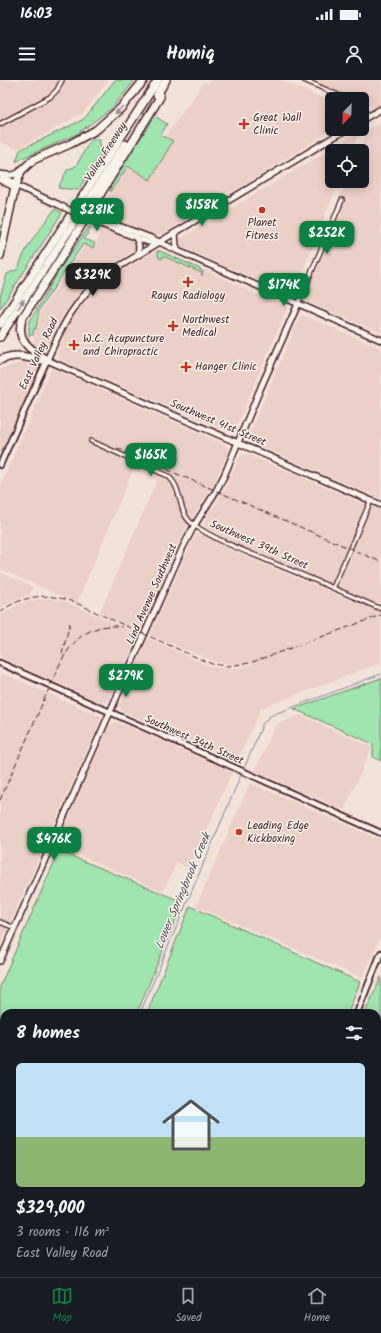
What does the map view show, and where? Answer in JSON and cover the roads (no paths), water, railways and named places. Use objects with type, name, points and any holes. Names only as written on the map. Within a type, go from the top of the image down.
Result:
[{"type":"highway","points":[[0,256],[15,185],[21,171],[33,160],[70,144],[96,130],[121,108],[144,80]]},
{"type":"highway","name":"Valley Freeway","points":[[0,319],[155,80]]},
{"type":"highway","points":[[0,324],[158,80]]},
{"type":"highway","name":"Valley Freeway","points":[[0,336],[166,80]]},
{"type":"highway","points":[[47,360],[29,349],[24,342],[21,330],[23,317],[160,97],[159,91]]},
{"type":"highway","points":[[0,360],[18,355],[47,360]]},
{"type":"main road","points":[[369,116],[381,109]]},
{"type":"main road","name":"East Valley Road","points":[[47,360],[72,309],[104,275],[335,136]]},
{"type":"main road","points":[[0,174],[14,175],[21,171]]},
{"type":"main road","points":[[0,174],[13,182],[15,185]]},
{"type":"main road","points":[[0,180],[12,186],[15,185],[76,212],[79,215],[151,238],[159,243],[381,340]]},
{"type":"main road","points":[[91,218],[148,242],[159,243]]},
{"type":"main road","points":[[176,233],[175,239],[178,251]]},
{"type":"main road","points":[[134,236],[140,247],[137,256]]},
{"type":"main road","name":"Lind Avenue Southwest","points":[[0,961],[183,547],[216,491],[298,304]]},
{"type":"main road","name":"Southwest 41st Street","points":[[47,360],[381,505]]},
{"type":"street","points":[[0,124],[50,97],[62,80]]},
{"type":"street","points":[[304,80],[331,92]]},
{"type":"street","points":[[298,304],[342,200]]},
{"type":"street","name":"East Valley Road","points":[[0,465],[47,360]]},
{"type":"street","name":"Southwest 39th Street","points":[[91,441],[168,476],[176,485],[184,516],[194,526],[231,545],[381,608]]},
{"type":"street","points":[[333,588],[371,500]]},
{"type":"street","name":"Southwest 34th Street","points":[[0,663],[381,833]]},
{"type":"street","points":[[0,922],[15,928]]},
{"type":"street","points":[[359,1009],[381,953]]},
{"type":"waterway","name":"Lower Springbrook Creek","points":[[245,766],[263,723],[272,715],[381,674]]},
{"type":"waterway","name":"Lower Springbrook Creek","points":[[142,1009],[241,775]]},
{"type":"railway","points":[[117,448],[381,562]]},
{"type":"railway","points":[[0,612],[12,604],[33,597],[47,596],[61,598],[81,605],[212,664],[228,666],[250,663],[381,615]]},
{"type":"railway","points":[[62,654],[70,623]]},
{"type":"railway","points":[[0,800],[58,668],[69,649],[83,635],[92,630],[101,627],[123,627]]},
{"type":"place","name":"Great Wall Clinic","points":[[244,124]]},
{"type":"place","name":"Planet Fitness","points":[[262,210]]},
{"type":"place","name":"Rayus Radiology","points":[[188,282]]},
{"type":"place","name":"Northwest Medical","points":[[173,326]]},
{"type":"place","name":"W.C. Acupuncture and Chiropractic","points":[[74,345]]},
{"type":"place","name":"Hanger Clinic","points":[[186,367]]},
{"type":"place","name":"Leading Edge Kickboxing","points":[[239,832]]}]
